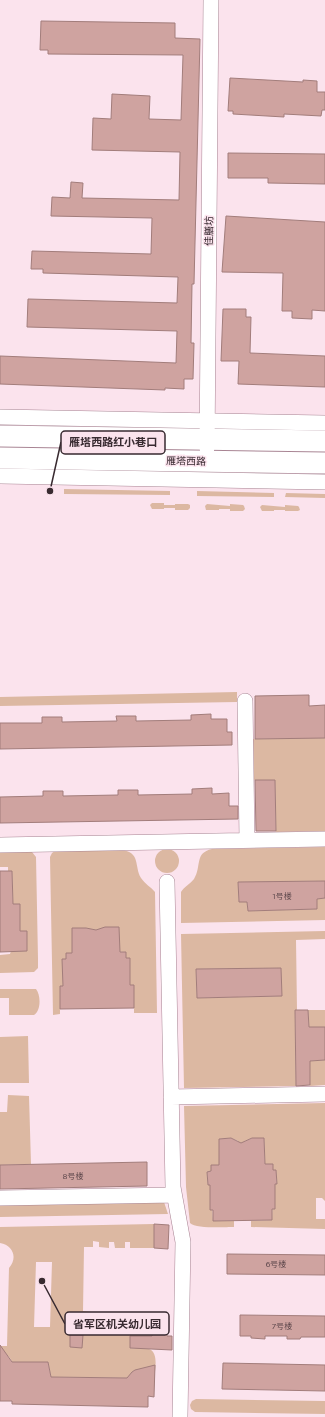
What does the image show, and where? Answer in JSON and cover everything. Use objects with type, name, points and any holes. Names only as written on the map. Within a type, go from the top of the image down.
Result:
[{"type":"main road","points":[[0,436],[207,430],[325,441]]},
{"type":"main road","name":"雁塔西路","points":[[0,458],[325,463]]},
{"type":"street","name":"佳膳坊","points":[[206,461],[211,0]]},
{"type":"street","points":[[0,417],[207,430],[325,423]]},
{"type":"street","points":[[0,476],[325,482]]},
{"type":"street","points":[[245,701],[247,840]]},
{"type":"street","points":[[0,845],[325,839]]},
{"type":"street","points":[[168,882],[174,1195],[183,1242],[180,1417]]},
{"type":"street","points":[[171,1097],[325,1094]]},
{"type":"street","points":[[0,1198],[174,1195]]},
{"type":"shaded area","points":[[64,489],[170,491],[170,495],[64,494]]},
{"type":"shaded area","points":[[197,491],[274,493],[274,497],[197,496]]},
{"type":"shaded area","points":[[286,493],[325,494],[325,498],[285,497]]},
{"type":"shaded area","points":[[152,503],[164,503],[164,505],[188,504],[190,505],[190,508],[188,510],[175,510],[175,508],[152,509],[150,505]]},
{"type":"shaded area","points":[[207,504],[230,506],[230,504],[243,505],[245,509],[243,511],[230,511],[230,509],[206,510],[205,506]]},
{"type":"shaded area","points":[[262,505],[285,507],[285,505],[298,506],[300,510],[262,511],[260,507]]},
{"type":"shaded area","points":[[237,692],[237,702],[0,706],[0,697]]},
{"type":"shaded area","points":[[325,737],[325,831],[276,832],[275,780],[254,780],[253,739]]},
{"type":"shaded area","points":[[325,847],[325,881],[238,883],[239,902],[247,902],[248,911],[317,909],[317,899],[325,898],[325,920],[181,923],[181,892],[194,879],[199,861],[206,851],[212,849]]},
{"type":"shaded area","points":[[167,849],[176,852],[179,861],[176,870],[167,873],[158,870],[155,861],[158,852]]},
{"type":"shaded area","points":[[121,850],[132,854],[136,860],[141,878],[155,892],[157,1013],[134,1013],[134,985],[120,985],[130,958],[126,958],[126,952],[99,951],[93,930],[86,928],[72,928],[72,953],[66,953],[66,959],[73,986],[60,987],[60,1014],[53,1015],[50,857],[55,851]]},
{"type":"shaded area","points":[[0,852],[32,852],[36,857],[38,968],[34,972],[0,973],[0,955],[10,954],[11,951],[27,951],[27,931],[13,931],[20,922],[20,904],[8,904],[13,900],[12,871],[8,871],[8,867],[0,867]]},
{"type":"shaded area","points":[[325,931],[325,939],[296,940],[296,1086],[184,1088],[181,934]],"holes":[[[281,968],[281,996],[197,998],[196,969]]]},
{"type":"shaded area","points":[[0,989],[36,989],[39,995],[40,1003],[38,1010],[34,1015],[9,1015],[9,998],[0,998]]},
{"type":"shaded area","points":[[308,1010],[325,1010],[325,1027],[315,1027],[309,1036]]},
{"type":"shaded area","points":[[28,1036],[29,1083],[0,1083],[0,1037]]},
{"type":"shaded area","points":[[325,1060],[325,1085],[310,1086],[310,1061]]},
{"type":"shaded area","points":[[8,1095],[29,1096],[31,1164],[0,1165],[0,1112],[7,1112]]},
{"type":"shaded area","points":[[325,1103],[325,1201],[322,1198],[316,1198],[316,1219],[325,1219],[325,1229],[251,1227],[251,1221],[272,1220],[273,1184],[277,1183],[276,1171],[265,1164],[264,1138],[252,1138],[245,1141],[238,1165],[238,1141],[231,1138],[219,1139],[219,1165],[211,1165],[211,1171],[207,1172],[208,1185],[211,1185],[213,1221],[234,1221],[234,1227],[204,1227],[190,1223],[186,1187],[184,1106]]},
{"type":"shaded area","points":[[164,1202],[168,1214],[0,1217],[0,1205]]},
{"type":"shaded area","points":[[154,1224],[154,1248],[130,1248],[130,1242],[125,1242],[125,1248],[115,1248],[114,1242],[109,1242],[109,1248],[99,1247],[99,1242],[93,1241],[93,1247],[84,1247],[83,1311],[92,1312],[92,1318],[97,1318],[97,1312],[107,1312],[108,1318],[113,1318],[113,1312],[123,1312],[124,1318],[129,1318],[129,1312],[140,1313],[140,1318],[145,1318],[145,1313],[153,1313],[152,1336],[130,1336],[130,1348],[147,1348],[152,1351],[156,1362],[154,1379],[141,1370],[135,1370],[132,1372],[129,1378],[51,1377],[48,1362],[15,1362],[14,1377],[11,1361],[0,1346],[7,1346],[9,1268],[12,1264],[14,1256],[13,1252],[8,1246],[0,1243],[0,1227]],"holes":[[[36,1262],[52,1262],[50,1327],[34,1327]],[[70,1335],[82,1335],[82,1347],[70,1347]]]},
{"type":"shaded area","points":[[196,1399],[325,1401],[325,1414],[195,1412],[191,1409],[190,1405],[192,1401]]},
{"type":"building","points":[[41,21],[175,23],[175,38],[200,39],[194,284],[192,284],[191,343],[194,343],[193,379],[184,379],[184,389],[165,388],[165,390],[0,384],[0,356],[176,363],[177,331],[27,327],[28,299],[177,303],[178,277],[43,273],[43,269],[31,269],[32,251],[151,254],[152,218],[51,216],[52,197],[70,198],[71,182],[83,183],[82,198],[179,200],[180,152],[92,150],[93,118],[111,119],[112,94],[150,96],[149,119],[181,120],[183,55],[48,54],[48,50],[40,50]]},
{"type":"building","points":[[230,78],[303,82],[303,80],[317,81],[317,92],[325,92],[325,110],[322,110],[321,116],[284,114],[284,117],[233,114],[233,111],[228,111]]},
{"type":"building","points":[[228,153],[325,154],[325,184],[268,183],[268,178],[228,178]]},
{"type":"building","points":[[226,216],[325,222],[325,311],[312,310],[312,319],[292,318],[292,311],[282,311],[283,273],[222,272]]},
{"type":"building","points":[[223,309],[246,309],[246,317],[251,317],[250,353],[325,356],[325,387],[238,384],[239,361],[221,361]]},
{"type":"building","points":[[309,695],[309,706],[325,705],[325,738],[255,739],[255,696]]},
{"type":"building","points":[[211,714],[211,719],[227,719],[227,732],[232,732],[232,745],[0,749],[0,723],[42,723],[42,717],[62,717],[62,722],[117,721],[116,716],[136,716],[136,721],[191,720],[191,715]]},
{"type":"building","points":[[255,780],[275,780],[276,831],[256,831]]},
{"type":"building","points":[[212,788],[212,794],[229,793],[229,806],[238,806],[238,819],[0,823],[0,797],[43,796],[43,791],[63,791],[63,796],[118,795],[118,790],[138,790],[138,795],[192,794],[192,789]]},
{"type":"building","points":[[0,871],[12,871],[13,904],[20,904],[20,931],[27,931],[27,951],[0,952]]},
{"type":"building","points":[[325,881],[325,898],[317,899],[317,909],[248,911],[247,902],[239,902],[238,882]]},
{"type":"building","points":[[105,927],[119,927],[120,952],[126,952],[126,958],[130,958],[130,985],[134,985],[134,1008],[60,1009],[60,986],[63,986],[62,959],[66,959],[66,953],[72,953],[72,928],[96,930]]},
{"type":"building","points":[[281,968],[282,996],[197,998],[196,969]]},
{"type":"building","points":[[295,1010],[308,1010],[309,1027],[325,1027],[325,1060],[310,1061],[310,1085],[296,1086]]},
{"type":"building","points":[[231,1138],[241,1143],[252,1138],[264,1138],[265,1164],[273,1164],[273,1170],[276,1170],[277,1184],[275,1184],[275,1209],[272,1209],[272,1220],[213,1221],[213,1210],[210,1210],[210,1185],[208,1185],[207,1172],[211,1171],[211,1165],[219,1165],[219,1139]]},
{"type":"building","points":[[147,1162],[147,1186],[0,1189],[0,1165]]},
{"type":"building","points":[[154,1224],[169,1225],[168,1249],[154,1248]]},
{"type":"building","points":[[227,1254],[325,1255],[325,1275],[227,1274]]},
{"type":"building","points":[[153,1313],[167,1313],[167,1336],[172,1336],[172,1350],[130,1348],[130,1336],[152,1336]]},
{"type":"building","points":[[240,1315],[325,1316],[325,1337],[301,1337],[300,1339],[287,1339],[287,1336],[265,1336],[265,1339],[251,1338],[251,1336],[240,1336]]},
{"type":"building","points":[[70,1335],[83,1335],[82,1348],[70,1347]]},
{"type":"building","points":[[0,1345],[12,1362],[48,1362],[51,1377],[127,1378],[135,1370],[155,1365],[154,1397],[148,1396],[148,1407],[12,1404],[12,1401],[0,1401]]},
{"type":"building","points":[[223,1363],[325,1365],[325,1391],[222,1389]]},
{"type":"place","name":"雁塔西路红小巷口","points":[[50,491]]},
{"type":"place","name":"省军区机关幼儿园","points":[[42,1281]]}]
